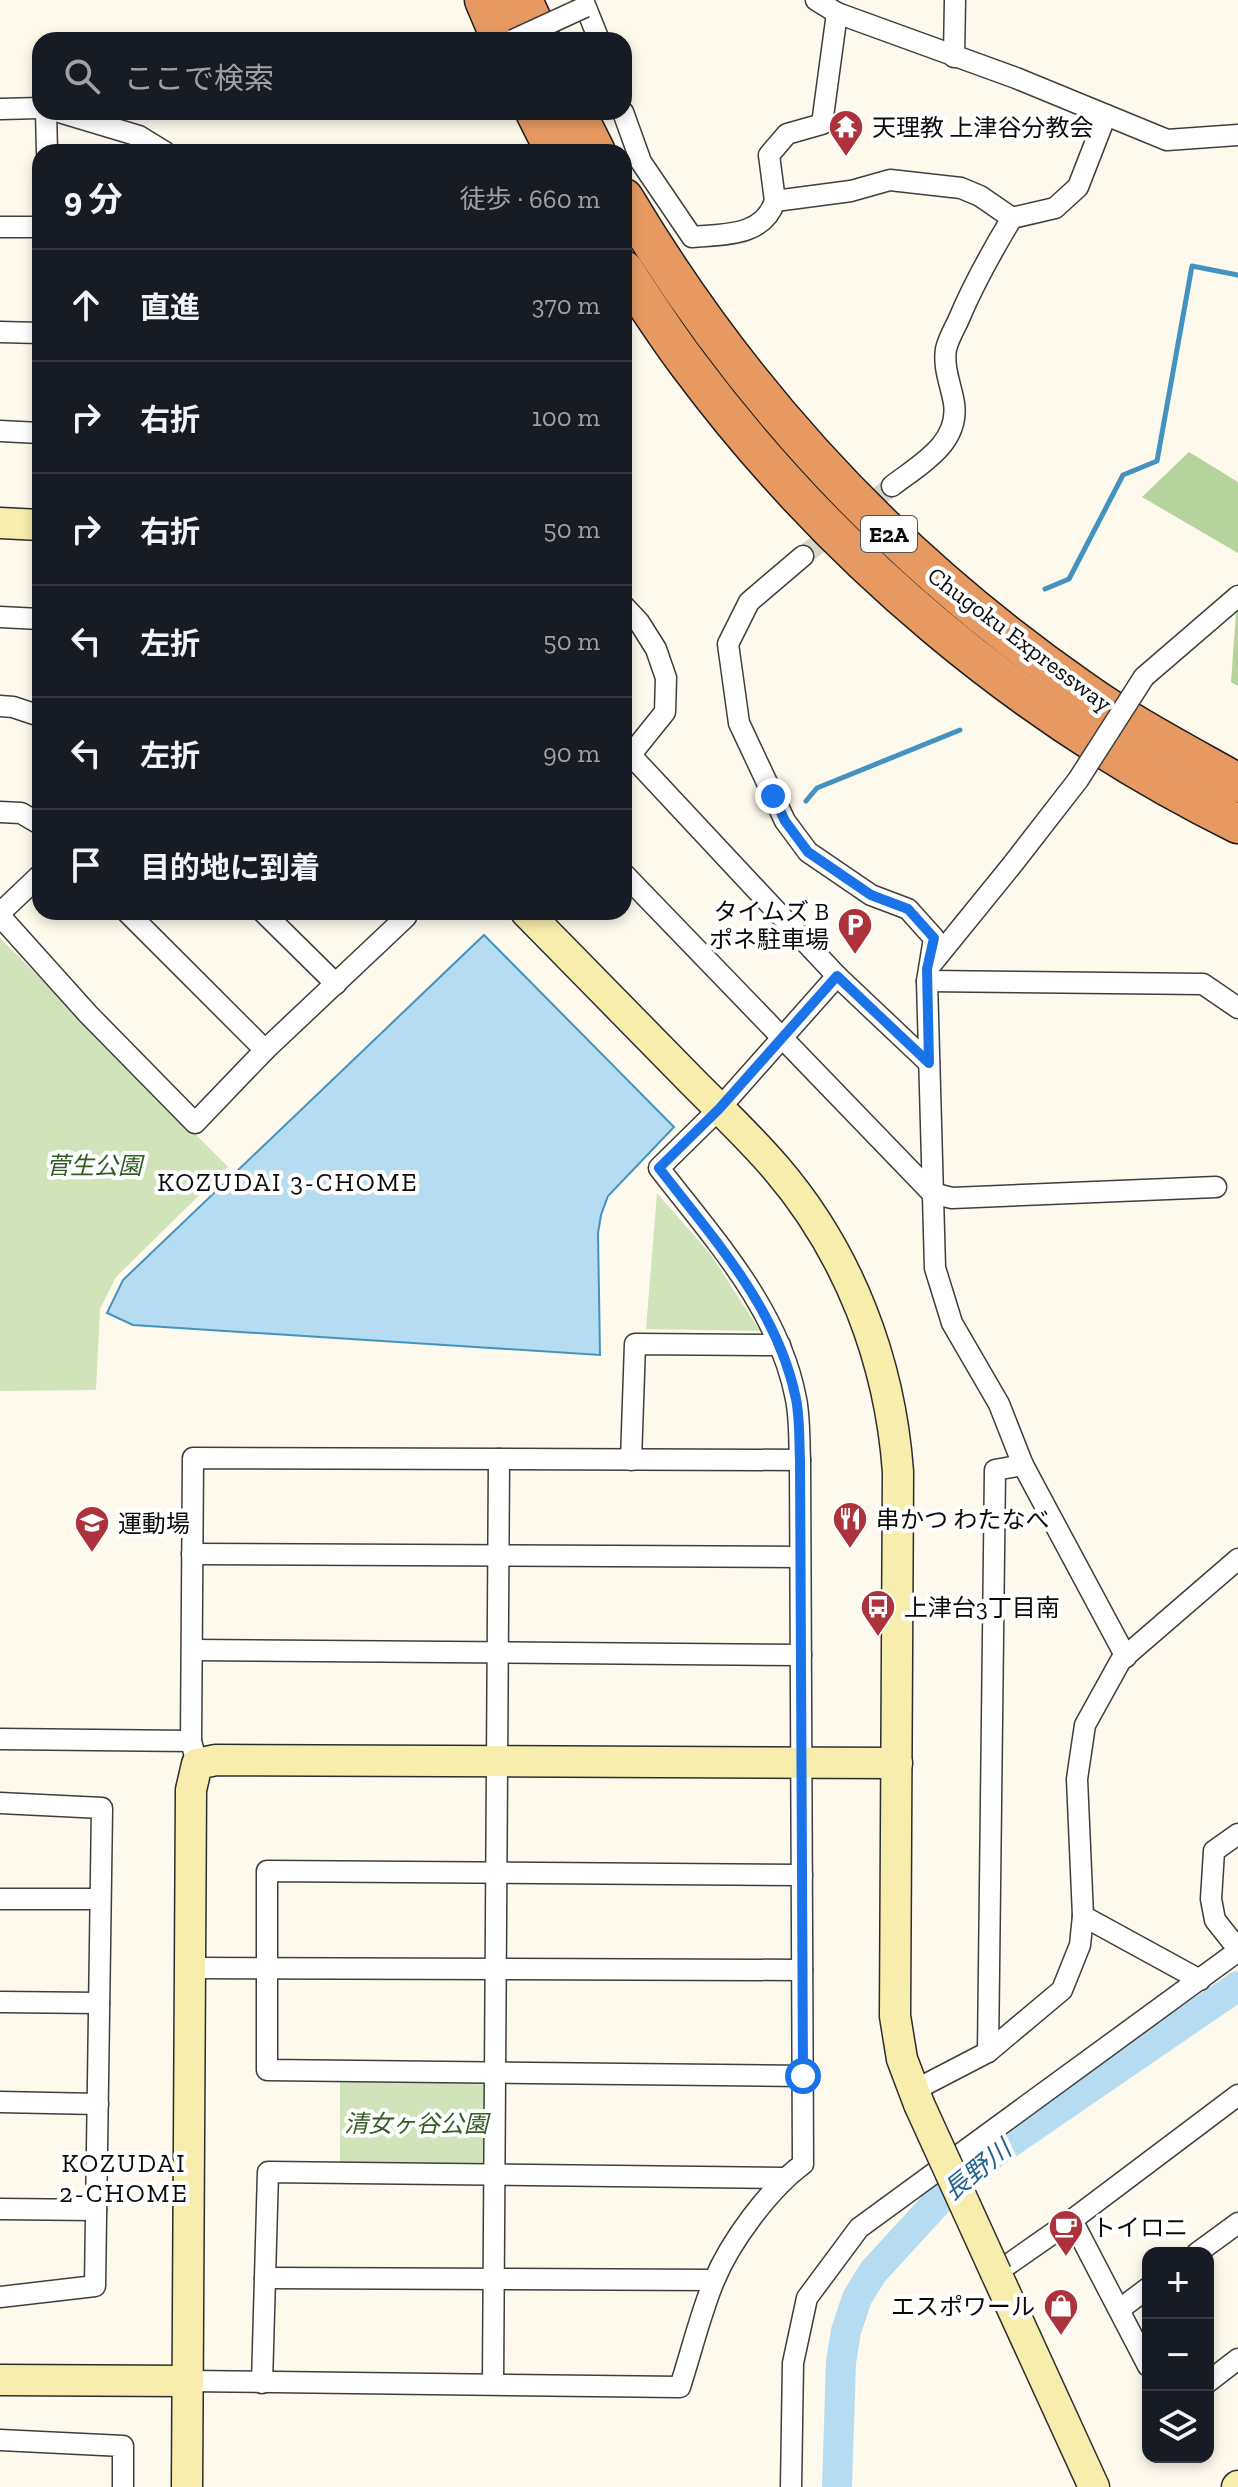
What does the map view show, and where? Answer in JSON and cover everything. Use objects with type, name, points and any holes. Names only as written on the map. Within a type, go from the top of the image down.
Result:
[{"type":"highway","points":[[484,0],[498,32]]},
{"type":"highway","points":[[523,0],[537,32]]},
{"type":"highway","points":[[539,120],[551,144]]},
{"type":"highway","points":[[580,120],[592,144]]},
{"type":"highway","name":"Chugoku Expressway","points":[[632,210],[718,342],[782,422],[853,499],[926,570],[1084,692],[1238,783]]},
{"type":"highway","name":"Chugoku Expressway","points":[[632,282],[688,365],[752,444],[822,520],[896,592],[975,658],[1058,718],[1143,773],[1238,824]]},
{"type":"street","points":[[816,0],[837,13],[1016,78],[1167,140],[1238,135]]},
{"type":"street","points":[[954,57],[955,0]]},
{"type":"street","points":[[528,32],[584,3],[596,32]]},
{"type":"street","points":[[626,120],[641,162],[692,237],[744,232],[770,215],[775,201],[769,155],[787,134],[822,124],[837,13]]},
{"type":"street","points":[[0,109],[32,108]]},
{"type":"street","points":[[892,486],[942,447],[951,431],[954,406],[946,377],[946,348],[974,284],[1012,218],[1055,208],[1078,187],[1106,115]]},
{"type":"street","points":[[46,120],[47,144]]},
{"type":"street","points":[[86,120],[139,136],[152,144]]},
{"type":"street","points":[[775,201],[851,191],[890,180],[961,188],[980,196],[1012,218]]},
{"type":"street","points":[[0,227],[32,227]]},
{"type":"street","points":[[0,332],[32,333]]},
{"type":"street","points":[[0,431],[32,433]]},
{"type":"street","points":[[0,523],[32,525]]},
{"type":"street","points":[[803,556],[749,602],[728,644],[739,723],[785,821],[808,852],[871,895],[908,909],[934,938],[927,975],[935,1268],[952,1323],[999,1404],[1023,1465],[1126,1657]]},
{"type":"street","points":[[927,975],[1078,780],[1144,677],[1238,596]]},
{"type":"street","points":[[632,615],[656,649],[666,678],[665,712],[632,750]]},
{"type":"street","points":[[0,617],[32,619]]},
{"type":"street","points":[[0,706],[32,713]]},
{"type":"street","points":[[632,761],[837,976],[929,1063]]},
{"type":"street","points":[[0,812],[21,813],[32,819]]},
{"type":"street","points":[[632,882],[932,1193],[952,1198],[1216,1187]]},
{"type":"street","points":[[32,883],[1,912],[88,1014],[195,1123],[265,1050],[403,920]]},
{"type":"street","points":[[135,920],[265,1050]]},
{"type":"street","points":[[271,920],[336,984]]},
{"type":"street","points":[[534,920],[778,1169],[829,1243],[857,1299],[893,1414],[898,1472],[895,2016],[902,2059],[916,2098],[1094,2487]]},
{"type":"street","points":[[927,975],[1203,984],[1238,1008]]},
{"type":"street","points":[[0,2380],[680,2387],[714,2280],[739,2238],[784,2178],[803,2164],[800,1460],[796,1400],[780,1345],[755,1298],[659,1168],[719,1109],[837,976]]},
{"type":"street","points":[[631,1460],[635,1344],[780,1345]]},
{"type":"street","points":[[187,2487],[191,1790],[194,1753],[193,1458],[800,1460]]},
{"type":"street","points":[[493,2384],[499,1459]]},
{"type":"street","points":[[988,2052],[995,1470],[1023,1465]]},
{"type":"street","points":[[192,1554],[800,1557]]},
{"type":"street","points":[[916,2098],[988,2052],[1062,1990],[1080,1945],[1083,1916],[1077,1779],[1085,1725],[1121,1660],[1238,1559]]},
{"type":"street","points":[[193,1650],[801,1655]]},
{"type":"street","points":[[0,1739],[194,1753],[216,1760],[897,1763]]},
{"type":"street","points":[[0,1803],[102,1808],[95,2286],[0,2297]]},
{"type":"street","points":[[791,2487],[793,2363],[807,2298],[859,2228],[1238,1950],[1215,1920],[1211,1899],[1214,1851],[1238,1834]]},
{"type":"street","points":[[802,1875],[267,1871],[267,2070],[803,2076]]},
{"type":"street","points":[[0,1899],[100,1899]]},
{"type":"street","points":[[1083,1916],[1200,1980]]},
{"type":"street","points":[[190,1968],[802,1970]]},
{"type":"street","points":[[0,2002],[99,2003]]},
{"type":"street","points":[[996,2273],[1238,2095]]},
{"type":"street","points":[[0,2102],[98,2104]]},
{"type":"street","points":[[262,2383],[268,2172],[784,2178]]},
{"type":"street","points":[[0,2209],[96,2210]]},
{"type":"street","points":[[1072,2220],[1142,2354]]},
{"type":"street","points":[[1205,2247],[1238,2223]]},
{"type":"street","points":[[265,2278],[714,2280]]},
{"type":"street","points":[[1120,2309],[1142,2292]]},
{"type":"street","points":[[1214,2377],[1238,2359]]},
{"type":"street","points":[[0,2440],[123,2446],[123,2487]]},
{"type":"green space","points":[[1189,452],[1238,482],[1238,553],[1142,497]]},
{"type":"green space","points":[[1238,586],[1238,686],[1231,682]]},
{"type":"green space","name":"菅生公園","points":[[0,938],[228,1167],[116,1277],[100,1309],[96,1390],[0,1391]]},
{"type":"green space","points":[[657,1193],[711,1255],[760,1331],[646,1329]]},
{"type":"green space","name":"清女ヶ谷公園","points":[[340,2077],[492,2080],[490,2170],[340,2166]]},
{"type":"water","points":[[484,935],[674,1127],[608,1196],[601,1215],[598,1233],[600,1355],[133,1325],[107,1313],[123,1280]]},
{"type":"waterway","points":[[1045,589],[1069,579],[1123,475],[1157,461],[1192,266],[1238,275]]},
{"type":"waterway","points":[[806,801],[817,788],[960,730]]},
{"type":"waterway","name":"長野川","points":[[837,2487],[841,2362],[846,2331],[857,2298],[873,2272],[961,2176],[1238,1986]]},
{"type":"tunnel","points":[[803,556],[892,486]]},
{"type":"place","name":"天理教 上津谷分教会","points":[[846,158]]},
{"type":"place","name":"タイムズ B ポネ駐車場","points":[[855,956]]},
{"type":"place","name":"串かつ わたなべ","points":[[850,1550]]},
{"type":"place","name":"運動場","points":[[92,1554]]},
{"type":"place","name":"上津台3丁目南","points":[[878,1638]]},
{"type":"place","name":"トイロニ","points":[[1066,2258]]},
{"type":"place","name":"エスポワール","points":[[1061,2337]]},
{"type":"district","name":"KOZUDAI 3-CHOME","points":[[288,1182]]},
{"type":"district","name":"KOZUDAI 2-CHOME","points":[[124,2178]]},
{"type":"route","points":[[773,796],[785,821],[808,852],[871,895],[908,909],[934,938],[927,969],[929,1063],[837,976],[719,1109],[659,1168],[755,1298],[780,1345],[796,1400],[800,1460],[803,2076]]}]
